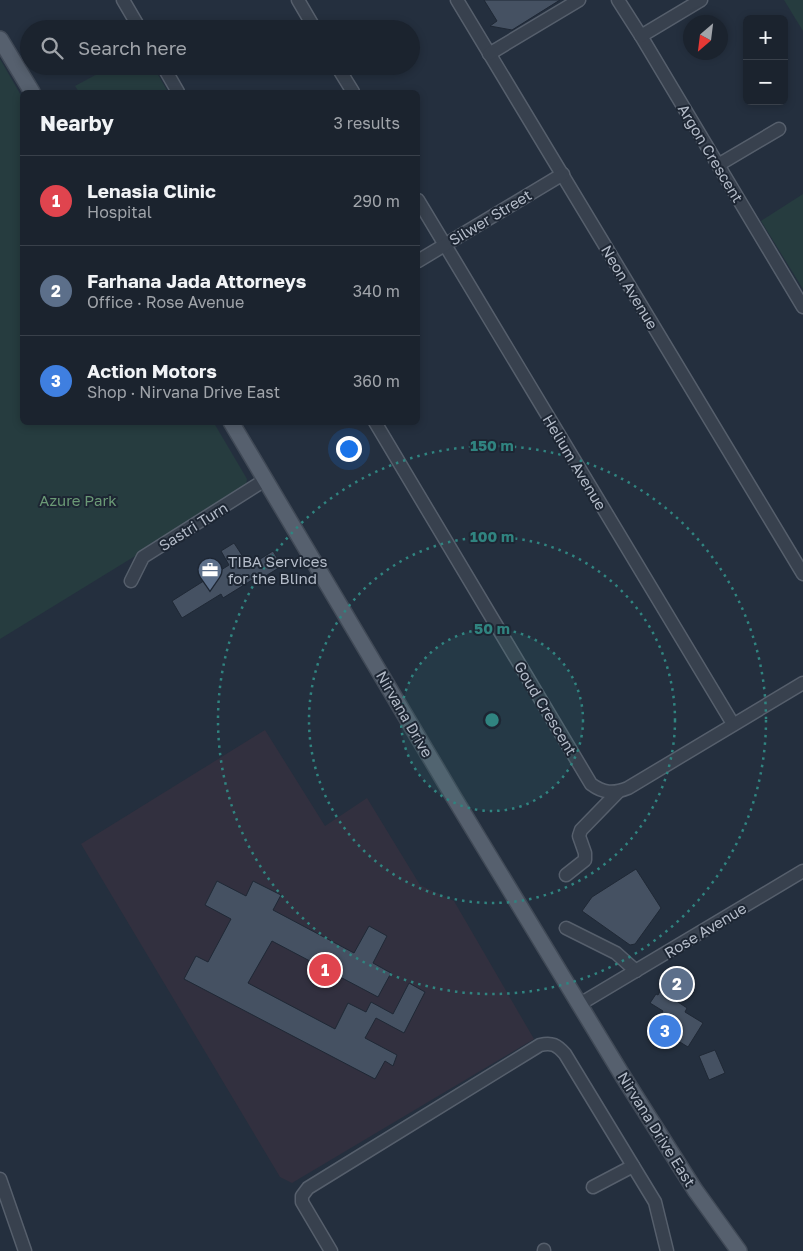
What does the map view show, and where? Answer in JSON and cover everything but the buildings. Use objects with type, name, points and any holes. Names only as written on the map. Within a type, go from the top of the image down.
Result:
[{"type":"main road","points":[[0,40],[20,72]]},
{"type":"main road","points":[[22,75],[31,90]]},
{"type":"main road","name":"Nirvana Drive","points":[[233,425],[453,796],[580,1004]]},
{"type":"main road","name":"Nirvana Drive East","points":[[580,1004],[695,1190],[739,1251]]},
{"type":"street","points":[[123,0],[135,20]]},
{"type":"street","points":[[298,0],[310,20]]},
{"type":"street","name":"Neon Avenue","points":[[457,0],[803,574]]},
{"type":"street","points":[[489,54],[580,0]]},
{"type":"street","name":"Argon Crescent","points":[[618,0],[803,307]]},
{"type":"street","points":[[641,36],[702,0]]},
{"type":"street","points":[[168,75],[177,90]]},
{"type":"street","points":[[343,75],[352,90]]},
{"type":"street","points":[[718,165],[779,129]]},
{"type":"street","name":"Silwer Street","points":[[420,260],[563,174]]},
{"type":"street","name":"Helium Avenue","points":[[420,203],[733,724]]},
{"type":"street","name":"Goud Crescent","points":[[377,425],[591,784],[599,790],[618,792]]},
{"type":"street","name":"Sastri Turn","points":[[131,581],[143,557],[265,480]]},
{"type":"street","points":[[566,875],[585,860],[586,853],[578,836],[581,830],[618,792],[628,788],[803,682]]},
{"type":"street","name":"Rose Avenue","points":[[580,1004],[801,874]]},
{"type":"street","points":[[566,928],[616,953],[636,971]]},
{"type":"street","points":[[332,1251],[302,1202],[302,1196],[308,1188],[540,1045],[553,1044],[565,1054],[655,1202],[667,1251]]},
{"type":"street","points":[[593,1187],[633,1166]]},
{"type":"street","points":[[0,1179],[25,1251]]},
{"type":"shaded area","points":[[265,730],[325,826],[367,798],[420,885],[454,901],[534,1039],[292,1183],[280,1177],[81,844]]},
{"type":"green space","points":[[784,0],[803,0],[803,31]]},
{"type":"green space","name":"Azure Park","points":[[0,59],[20,94],[20,425],[215,425],[247,479],[246,486],[241,491],[0,639]]},
{"type":"green space","points":[[95,75],[158,75],[167,90],[78,90],[75,86]]},
{"type":"green space","points":[[803,194],[803,289],[761,221]]},
{"type":"place","name":"TIBA Services for the Blind","points":[[210,591]]},
{"type":"place","name":"Lenasia Clinic","points":[[325,970]]},
{"type":"place","name":"Farhana Jada Attorneys","points":[[677,984]]},
{"type":"place","name":"Action Motors","points":[[665,1031]]}]
